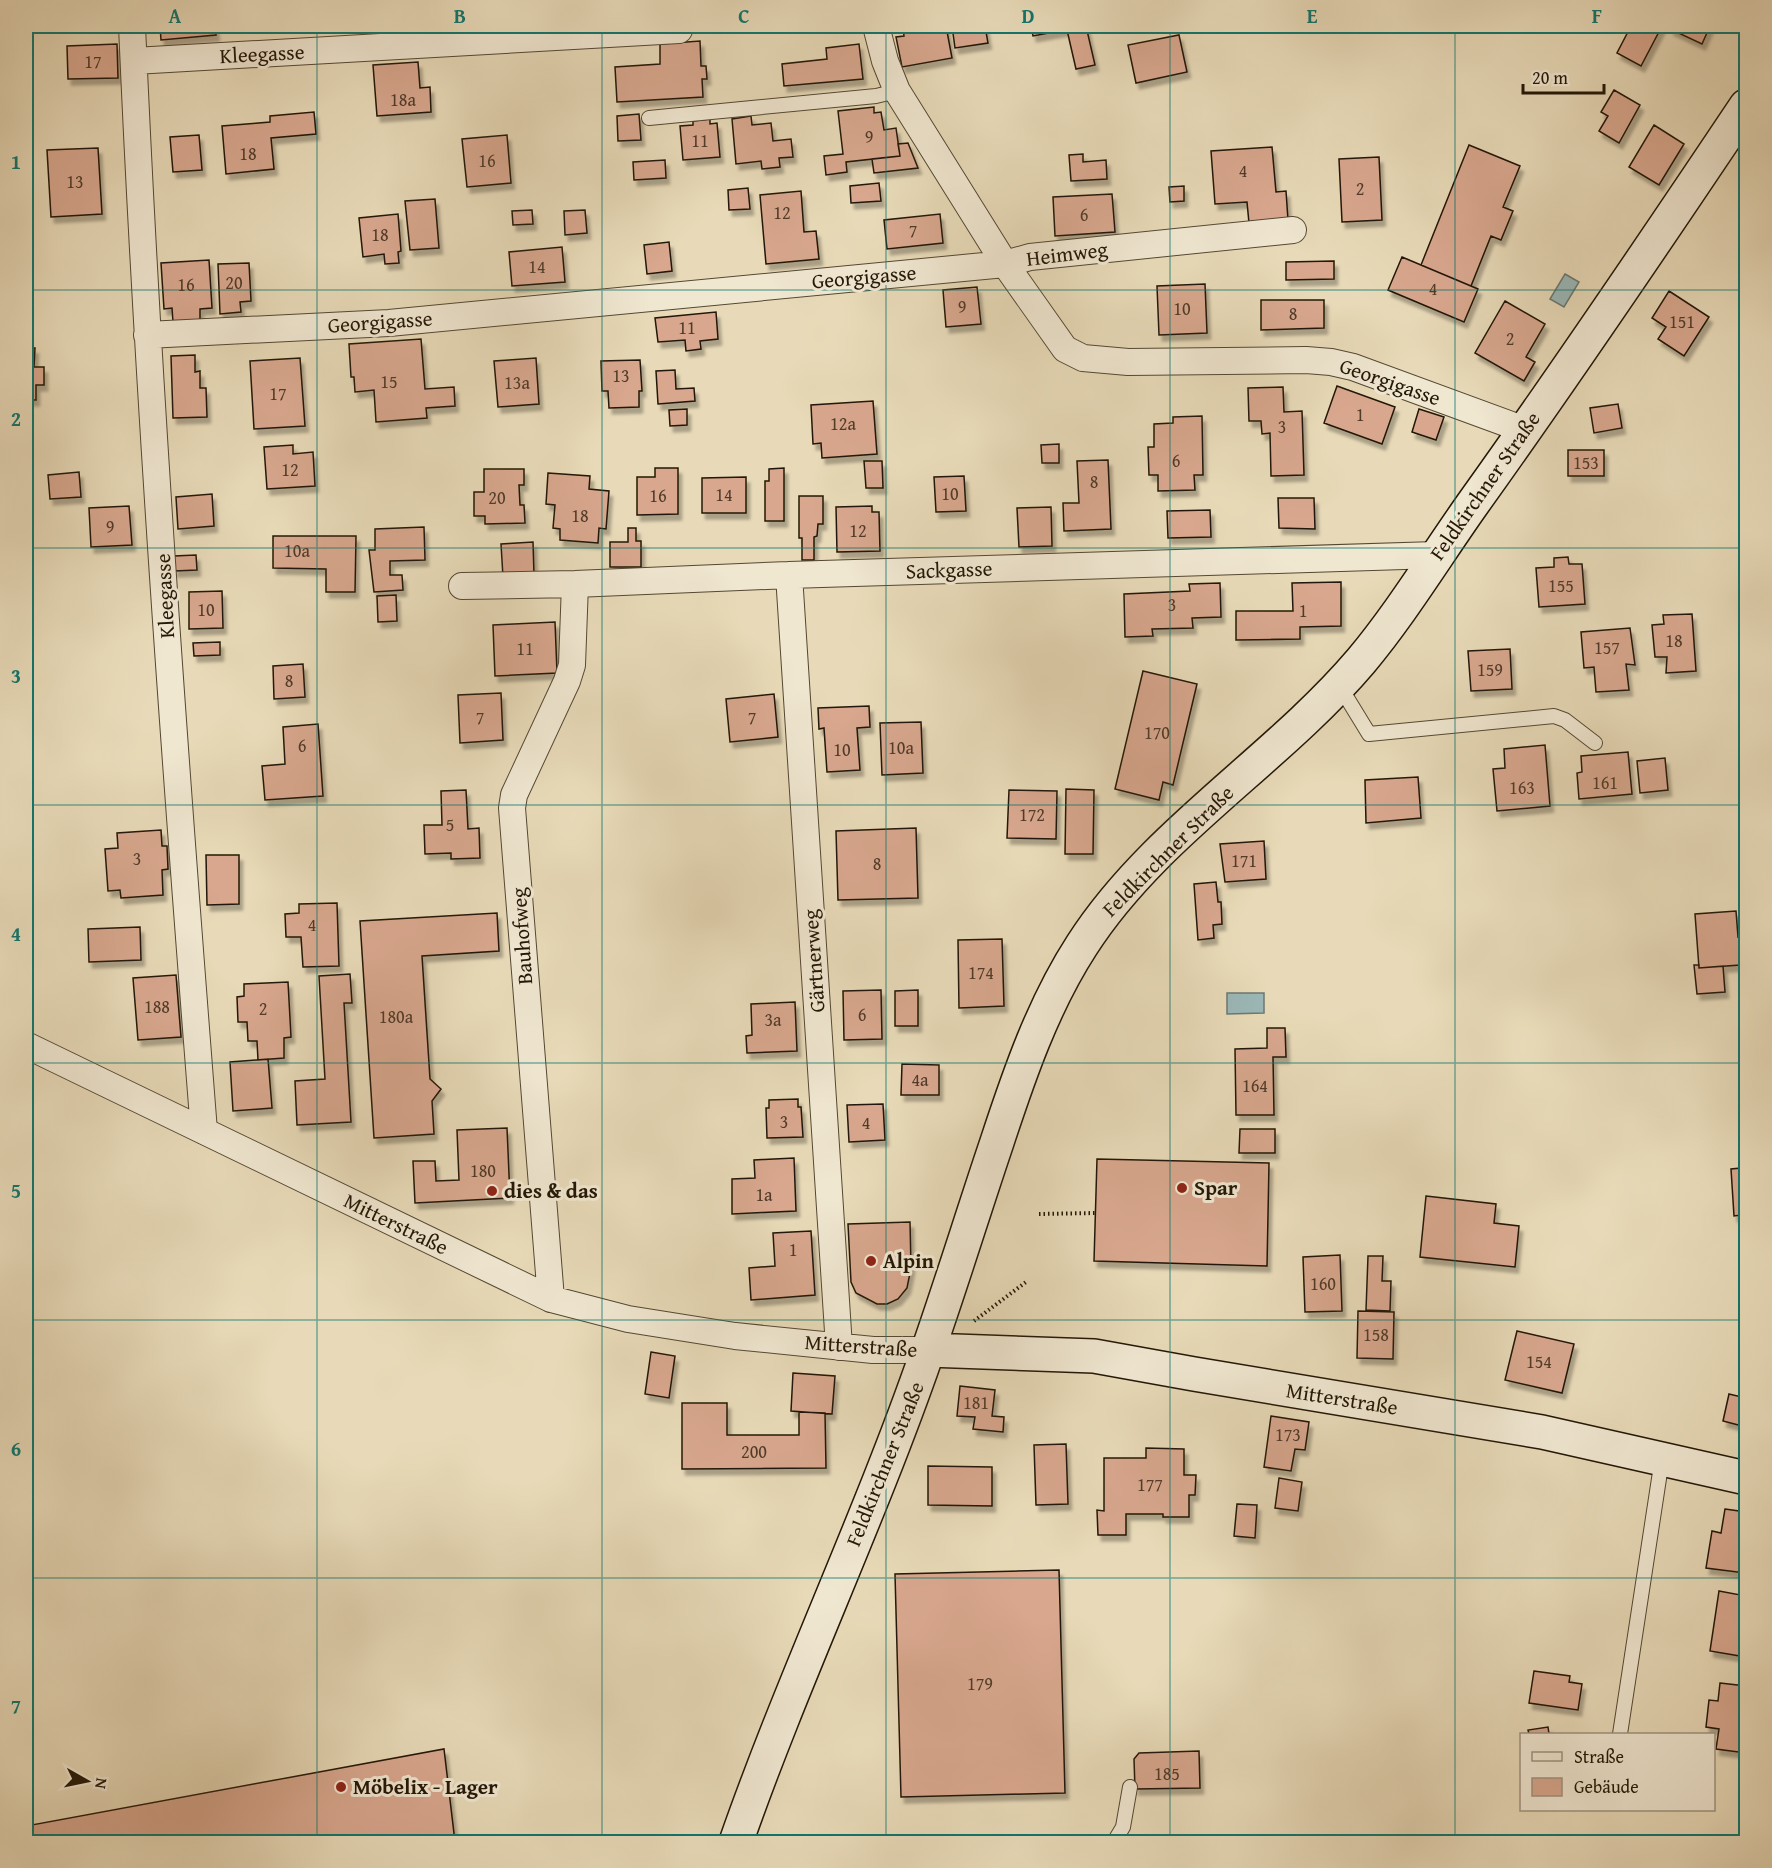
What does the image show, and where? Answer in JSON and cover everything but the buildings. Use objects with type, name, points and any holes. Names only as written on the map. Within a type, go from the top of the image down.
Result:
[{"type":"street","name":"Kleegasse","points":[[132,26],[147,335],[175,759],[204,1131]]},
{"type":"street","name":"Heimweg","points":[[876,26],[885,62],[897,91],[1005,264],[1030,257],[1293,230]]},
{"type":"street","name":"Kleegasse","points":[[134,61],[679,30]]},
{"type":"street","name":"Feldkirchner Straße","points":[[736,1842],[928,1350],[1015,1089],[1063,975],[1111,904],[1147,866],[1190,823],[1317,708],[1363,659],[1525,430],[1746,106]]},
{"type":"street","name":"Georgigasse","points":[[147,335],[389,322],[1005,264],[1065,349],[1083,358],[1128,363],[1306,360],[1331,362],[1353,367],[1525,430]]},
{"type":"street","name":"Sackgasse","points":[[462,586],[1436,555]]},
{"type":"street","name":"Gärtnerweg","points":[[789,575],[839,1347]]},
{"type":"street","name":"Bauhofweg","points":[[551,1299],[512,808],[514,795],[567,681],[572,664],[575,584]]},
{"type":"street","name":"Mitterstraße","points":[[26,1045],[551,1299],[628,1319],[735,1336],[839,1347],[1094,1356],[1542,1432],[1746,1478]]},
{"type":"lane","points":[[649,118],[876,96],[897,91]]},
{"type":"lane","points":[[1339,685],[1369,734],[1554,716],[1565,720],[1595,743]]},
{"type":"lane","points":[[1620,1733],[1662,1459]]},
{"type":"lane","points":[[1114,1842],[1123,1827],[1130,1787]]},
{"type":"path","points":[[1040,1214],[1096,1213]]},
{"type":"path","points":[[974,1321],[1026,1282]]},
{"type":"water","points":[[1565,274],[1579,282],[1564,307],[1550,299]]},
{"type":"water","points":[[1227,993],[1264,993],[1264,1013],[1227,1014]]},
{"type":"place","name":"Spar","points":[[1182,1188]]},
{"type":"place","name":"dies & das","points":[[492,1191]]},
{"type":"place","name":"Alpin","points":[[871,1261]]},
{"type":"place","name":"Möbelix - Lager","points":[[341,1787]]}]
